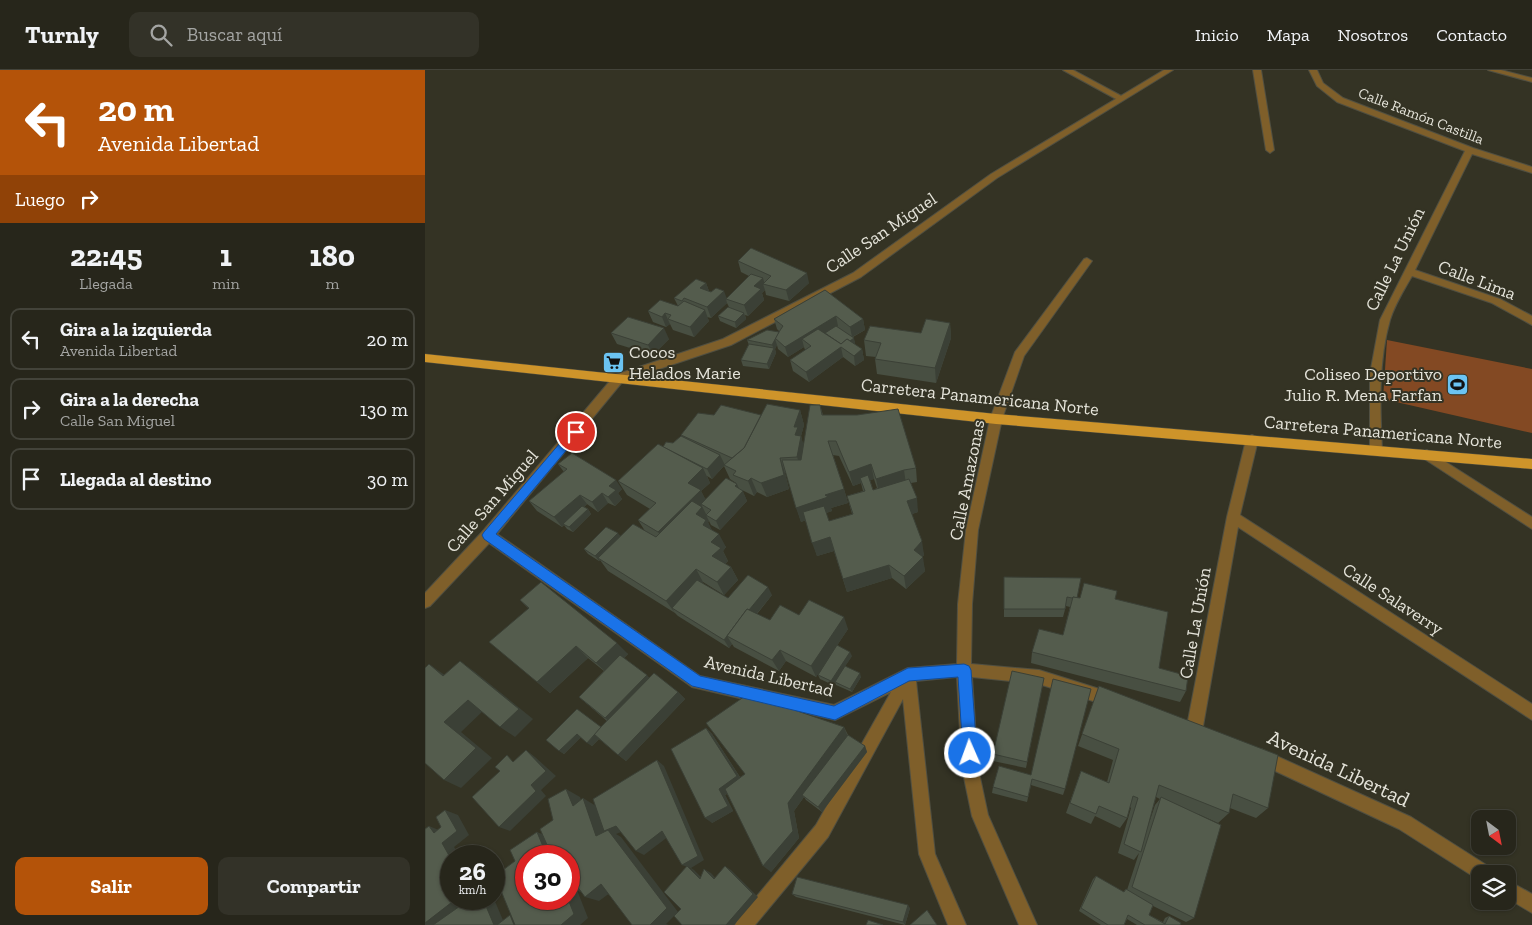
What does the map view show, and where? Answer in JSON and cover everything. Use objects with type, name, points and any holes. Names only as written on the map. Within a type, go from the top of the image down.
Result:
[{"type":"highway","name":"Carretera Panamericana Norte","points":[[425,358],[996,419],[1532,464]]},
{"type":"street","points":[[1067,70],[1121,98]]},
{"type":"street","name":"Calle San Miguel","points":[[425,602],[488,535],[619,378],[727,342],[857,275],[994,176],[1169,70]]},
{"type":"street","points":[[1257,70],[1271,150]]},
{"type":"street","name":"Calle Ramón Castilla","points":[[1313,70],[1320,84],[1339,100],[1470,150],[1532,170]]},
{"type":"street","points":[[1492,70],[1532,80]]},
{"type":"street","name":"Calle La Unión","points":[[1376,450],[1375,387],[1383,327],[1393,299],[1409,272],[1470,150]]},
{"type":"street","name":"Calle Amazonas","points":[[1028,925],[981,816],[970,768],[961,671],[965,604],[972,530],[996,419],[1019,355],[1087,261]]},
{"type":"street","name":"Calle Lima","points":[[1409,272],[1496,301],[1532,321]]},
{"type":"street","name":"Calle La Unión","points":[[1195,726],[1233,517],[1252,440]]},
{"type":"street","points":[[1427,454],[1532,524]]},
{"type":"street","name":"Calle Salaverry","points":[[1233,517],[1532,713]]},
{"type":"street","name":"Avenida Libertad","points":[[488,535],[697,682],[835,713],[908,675],[961,671],[1002,672],[1039,677],[1122,703]]},
{"type":"street","points":[[744,925],[822,831],[908,675]]},
{"type":"street","points":[[908,675],[927,854],[957,925]]},
{"type":"street","points":[[1177,720],[1213,734]]},
{"type":"street","name":"Avenida Libertad","points":[[1248,750],[1405,823],[1471,865]]},
{"type":"street","points":[[1516,894],[1532,904]]},
{"type":"shaded area","name":"Coliseo Deportivo Julio R. Mena Farfan","points":[[1387,340],[1532,369],[1532,433],[1383,399]]},
{"type":"building","points":[[751,248],[807,273],[786,290],[763,284],[771,276],[738,261]]},
{"type":"building","points":[[751,274],[763,278],[754,286],[761,289],[744,305],[726,299]]},
{"type":"building","points":[[696,279],[706,283],[700,288],[711,292],[716,288],[724,291],[707,307],[684,298],[682,301],[674,298]]},
{"type":"building","points":[[825,290],[863,319],[850,327],[836,316],[785,347],[775,338],[783,326],[774,319]]},
{"type":"building","points":[[660,300],[678,306],[684,301],[705,310],[690,327],[668,319],[671,315],[665,313],[662,317],[648,311]]},
{"type":"building","points":[[728,307],[744,313],[735,322],[718,316]]},
{"type":"building","points":[[628,317],[664,328],[648,345],[611,333]]},
{"type":"building","points":[[926,319],[950,323],[935,368],[875,359],[881,343],[864,340],[870,326],[921,333]]},
{"type":"building","points":[[836,326],[854,338],[850,341],[847,339],[841,344],[825,333]]},
{"type":"building","points":[[818,329],[841,344],[847,339],[862,349],[854,356],[841,347],[806,372],[790,360],[811,346],[802,339]]},
{"type":"building","points":[[767,330],[779,332],[772,345],[747,340]]},
{"type":"building","points":[[749,344],[774,348],[767,364],[741,360]]},
{"type":"building","points":[[767,404],[800,410],[794,427],[798,427],[795,435],[801,436],[797,457],[780,458],[784,475],[761,483],[751,478],[748,481],[733,475],[736,471],[724,465],[744,448]]},
{"type":"building","points":[[721,405],[761,415],[744,448],[732,458],[681,435],[698,413],[714,415]]},
{"type":"building","points":[[810,405],[820,405],[822,415],[857,415],[898,409],[916,468],[876,479],[871,464],[849,472],[836,441],[828,441],[844,489],[825,495],[828,497],[796,508],[782,460],[801,460]]},
{"type":"building","points":[[681,436],[720,455],[707,469],[663,447],[666,442],[673,443]]},
{"type":"building","points":[[658,444],[703,468],[688,483],[701,490],[658,532],[638,520],[656,503],[618,481]]},
{"type":"building","points":[[572,453],[616,480],[609,486],[616,490],[608,497],[602,493],[592,502],[580,495],[554,517],[529,501],[567,469],[558,464]]},
{"type":"building","points":[[868,475],[873,490],[909,479],[917,498],[907,501],[922,541],[914,550],[923,557],[904,576],[889,565],[843,579],[830,537],[812,543],[803,512],[824,506],[829,521],[853,514],[847,496],[865,491],[860,478]]},
{"type":"building","points":[[726,478],[737,484],[735,486],[743,491],[716,521],[706,515],[711,510],[701,504]]},
{"type":"building","points":[[692,501],[702,507],[696,514],[706,520],[703,525],[719,534],[711,542],[721,548],[712,556],[731,567],[717,582],[696,569],[666,601],[598,558],[633,524],[656,537]]},
{"type":"building","points":[[582,506],[588,509],[569,527],[563,524]]},
{"type":"building","points":[[606,527],[618,533],[595,556],[584,549]]},
{"type":"building","points":[[748,575],[768,587],[749,610],[747,609],[724,640],[672,608],[697,580],[728,598]]},
{"type":"building","points":[[1004,577],[1081,578],[1077,598],[1067,597],[1065,609],[1004,609]]},
{"type":"building","points":[[541,582],[617,643],[596,663],[576,646],[537,682],[489,642],[529,608],[520,600]]},
{"type":"building","points":[[1084,583],[1117,591],[1115,599],[1168,612],[1159,668],[1188,676],[1186,691],[1032,652],[1039,629],[1063,635],[1073,597],[1080,598]]},
{"type":"building","points":[[809,600],[844,617],[811,666],[780,650],[772,660],[727,636],[747,609],[770,620],[780,605],[799,615]]},
{"type":"building","points":[[837,645],[850,652],[831,681],[818,675]]},
{"type":"building","points":[[620,655],[647,675],[605,718],[579,697]]},
{"type":"building","points":[[460,661],[519,709],[500,727],[468,700],[444,722],[476,748],[444,780],[425,763],[425,668],[429,664],[443,676]]},
{"type":"building","points":[[845,666],[860,673],[850,689],[835,682]]},
{"type":"building","points":[[1012,671],[1044,678],[1027,762],[993,754]]},
{"type":"building","points":[[654,673],[678,692],[618,755],[594,734]]},
{"type":"building","points":[[1053,679],[1091,689],[1065,789],[1032,779],[1028,797],[993,787],[999,766],[1031,775]]},
{"type":"building","points":[[1099,686],[1278,755],[1268,808],[1233,794],[1229,813],[1159,785],[1141,852],[1124,844],[1138,798],[1133,796],[1127,818],[1099,806],[1096,814],[1070,803],[1081,771],[1109,783],[1119,749],[1082,734]]},
{"type":"building","points":[[748,694],[844,727],[788,803],[793,831],[763,866],[725,789],[745,774],[706,723]]},
{"type":"building","points":[[577,709],[601,727],[587,743],[577,734],[559,751],[546,740]]},
{"type":"building","points":[[706,728],[737,776],[719,789],[728,806],[705,818],[671,749]]},
{"type":"building","points":[[848,735],[865,746],[818,807],[802,795]]},
{"type":"building","points":[[526,750],[546,771],[531,785],[536,791],[499,827],[472,797],[500,771],[495,767],[507,755],[513,762]]},
{"type":"building","points":[[657,760],[698,856],[682,865],[662,831],[636,851],[616,826],[604,831],[593,799]]},
{"type":"building","points":[[566,789],[573,806],[583,798],[596,836],[608,830],[667,908],[650,925],[632,925],[601,884],[585,897],[580,890],[580,845],[547,845],[540,829],[553,820],[548,799]]},
{"type":"building","points":[[1161,797],[1221,825],[1194,918],[1132,887]]},
{"type":"building","points":[[445,810],[457,831],[442,843],[443,845],[440,845],[440,910],[442,910],[425,923],[425,829],[429,826],[434,833],[441,827],[436,817]]},
{"type":"building","points":[[537,832],[542,845],[518,845]]},
{"type":"building","points":[[515,847],[515,861],[510,850]]},
{"type":"building","points":[[515,861],[515,910],[572,910],[574,914],[561,925],[515,925],[505,900],[505,868]]},
{"type":"building","points":[[687,866],[700,879],[704,869],[714,879],[725,866],[753,894],[726,925],[682,925],[674,916],[681,909],[664,892]]},
{"type":"building","points":[[1096,876],[1124,892],[1126,889],[1153,905],[1149,915],[1165,924],[1169,916],[1181,923],[1180,925],[1145,925],[1128,915],[1124,925],[1108,925],[1081,908]]},
{"type":"building","points":[[797,877],[908,905],[903,922],[792,894]]},
{"type":"building","points":[[454,910],[488,910],[494,925],[433,925]]},
{"type":"building","points":[[927,910],[937,925],[910,925]]},
{"type":"building","points":[[510,915],[514,925],[497,925]]},
{"type":"building","points":[[868,920],[883,925],[866,925]]},
{"type":"place","name":"Cocos Helados Marie","points":[[613,362]]},
{"type":"place","name":"Coliseo Deportivo Julio R. Mena Farfan","points":[[1458,384]]},
{"type":"route","points":[[576,432],[488,535],[697,682],[835,713],[908,675],[964,670],[970,753]]}]
